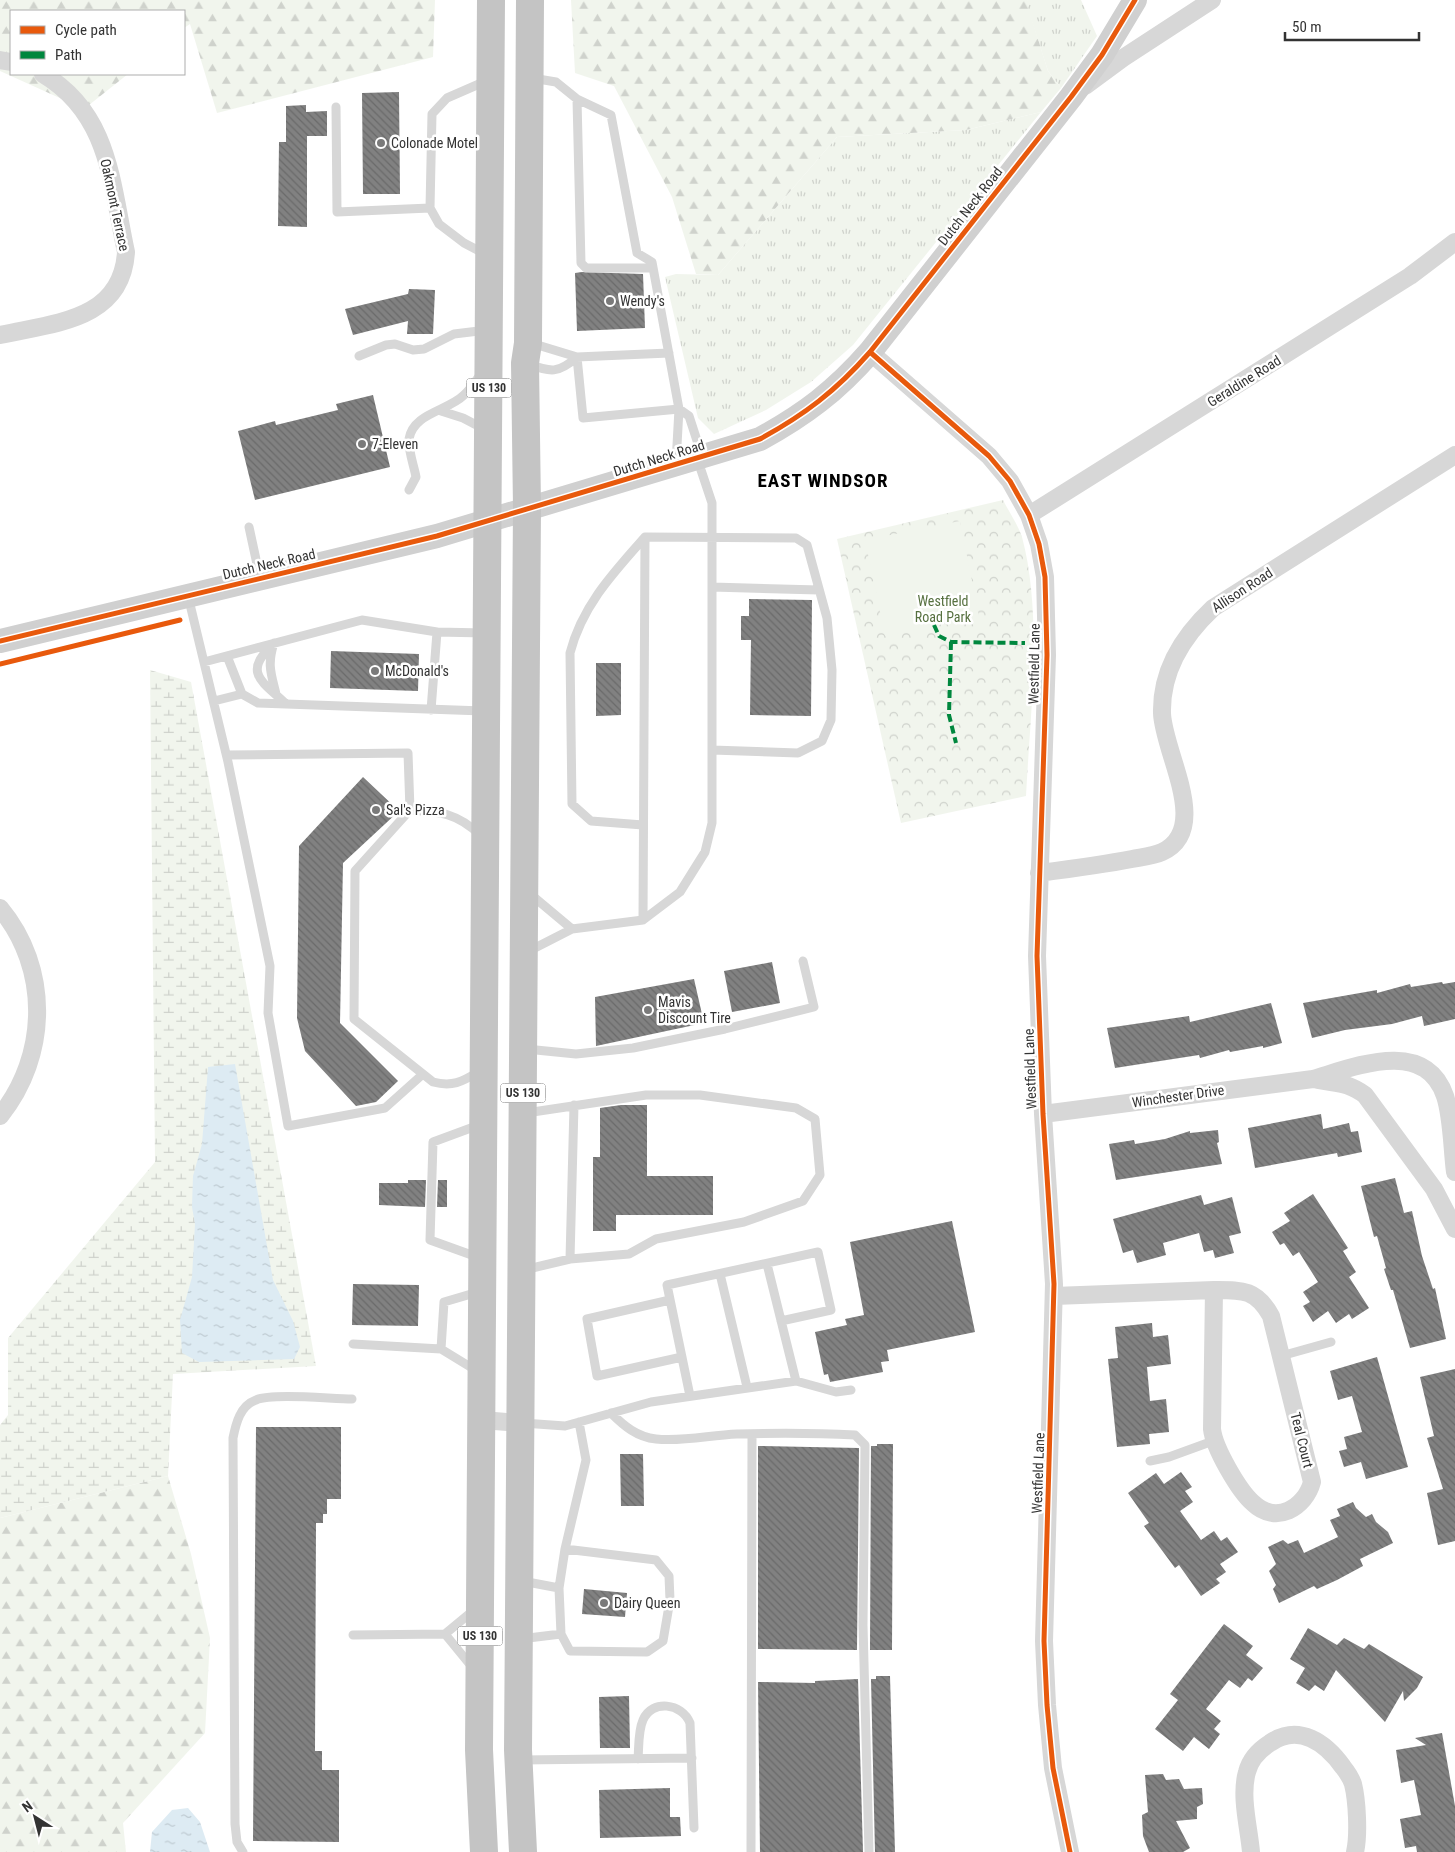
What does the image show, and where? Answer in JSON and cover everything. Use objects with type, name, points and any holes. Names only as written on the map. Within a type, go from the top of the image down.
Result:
[{"type":"highway","name":"US 130","points":[[484,1852],[479,1750],[487,841],[491,0]]},
{"type":"highway","name":"US 130","points":[[523,1852],[519,1760],[530,0]]},
{"type":"street","name":"Dutch Neck Road","points":[[0,641],[437,536],[760,439],[793,420],[833,391],[870,352],[1071,97],[1102,55],[1135,0]]},
{"type":"street","points":[[1071,97],[1123,58],[1212,0]]},
{"type":"street","name":"Oakmont Terrace","points":[[0,335],[79,317],[98,307],[111,297],[120,283],[125,269],[126,252],[99,134],[75,98],[58,82],[45,75]]},
{"type":"street","name":"Geraldine Road","points":[[1029,515],[1410,276],[1455,242]]},
{"type":"street","name":"Westfield Lane","points":[[870,352],[990,456],[1010,481],[1029,515],[1039,544],[1046,590],[1047,655],[1037,956],[1054,1296],[1044,1641],[1047,1705],[1054,1768],[1070,1852]]},
{"type":"street","name":"Allison Road","points":[[1039,873],[1117,862],[1156,854],[1169,847],[1181,832],[1186,814],[1184,800],[1163,732],[1163,689],[1169,667],[1180,645],[1193,626],[1213,608],[1455,455]]},
{"type":"street","points":[[0,908],[22,942],[33,972],[38,1000],[37,1028],[32,1057],[23,1081],[0,1116]]},
{"type":"street","name":"Winchester Drive","points":[[1044,1114],[1313,1079],[1342,1069],[1392,1060],[1416,1063],[1439,1082],[1445,1096],[1455,1172]]},
{"type":"street","name":"Winchester Drive","points":[[1313,1079],[1339,1082],[1353,1086],[1365,1095],[1430,1183],[1455,1229]]},
{"type":"street","name":"Teal Court","points":[[1054,1296],[1214,1290],[1241,1290],[1254,1295],[1264,1304],[1271,1316],[1312,1482],[1308,1494],[1300,1504],[1289,1511],[1275,1513],[1263,1510],[1252,1503],[1218,1453],[1213,1441],[1214,1290]]},
{"type":"street","points":[[482,1420],[521,1423]]},
{"type":"street","points":[[1251,1852],[1245,1786],[1247,1772],[1253,1759],[1261,1749],[1274,1740],[1290,1736],[1305,1736],[1320,1742],[1332,1751],[1351,1779],[1357,1840],[1356,1852]]},
{"type":"lane","points":[[490,256],[464,243],[439,224],[430,208],[432,114],[447,98],[491,78]]},
{"type":"lane","points":[[524,954],[572,928],[643,920],[680,892],[705,852],[712,823],[712,503],[691,460],[679,409],[652,262],[637,253],[611,115],[577,99],[556,82],[530,78]]},
{"type":"lane","points":[[577,99],[581,263],[586,268],[653,268]]},
{"type":"lane","points":[[336,108],[337,212],[430,208]]},
{"type":"lane","points":[[359,356],[386,345],[395,344],[414,350],[424,349],[454,334],[489,330]]},
{"type":"lane","points":[[527,353],[547,371],[563,369],[577,356]]},
{"type":"lane","points":[[527,353],[577,356],[669,353]]},
{"type":"lane","points":[[577,356],[583,418],[679,409],[689,416],[691,460]]},
{"type":"lane","points":[[409,490],[416,477],[409,441],[412,429],[423,417],[440,411],[464,395],[489,364]]},
{"type":"lane","points":[[440,411],[463,418],[488,431]]},
{"type":"lane","points":[[249,527],[260,578]]},
{"type":"lane","points":[[643,920],[645,537]]},
{"type":"lane","points":[[643,825],[592,821],[572,804],[570,653],[576,630],[604,584],[645,537],[796,538],[807,545],[827,618],[832,670],[832,720],[822,741],[798,753],[712,750]]},
{"type":"lane","points":[[712,587],[820,590]]},
{"type":"lane","points":[[188,595],[227,755],[270,966],[268,1013],[288,1126],[385,1108],[423,1074]]},
{"type":"lane","points":[[204,662],[362,620],[437,632],[487,633]]},
{"type":"lane","points":[[431,710],[437,632]]},
{"type":"lane","points":[[275,643],[265,652],[257,666],[259,678],[265,687],[286,704]]},
{"type":"lane","points":[[227,656],[242,694],[258,703],[487,711]]},
{"type":"lane","points":[[214,701],[242,694]]},
{"type":"lane","points":[[227,755],[408,753],[410,810],[355,871],[354,1019],[433,1082],[447,1086],[461,1083],[485,1068]]},
{"type":"lane","points":[[410,810],[444,813],[458,818],[487,841]]},
{"type":"lane","points":[[525,890],[572,928]]},
{"type":"lane","points":[[523,1048],[576,1054],[632,1048],[725,1029],[814,1007],[803,961]]},
{"type":"lane","points":[[522,1271],[570,1259],[629,1254],[656,1238],[744,1222],[803,1200],[820,1175],[814,1119],[796,1108],[700,1095],[646,1095],[523,1114]]},
{"type":"lane","points":[[570,1259],[574,1105]]},
{"type":"lane","points":[[483,1259],[430,1240],[433,1142],[484,1123]]},
{"type":"lane","points":[[690,1396],[668,1285],[818,1252],[831,1310],[781,1321]]},
{"type":"lane","points":[[767,1264],[796,1381]]},
{"type":"lane","points":[[720,1274],[747,1387]]},
{"type":"lane","points":[[441,1349],[444,1302],[483,1291]]},
{"type":"lane","points":[[670,1300],[587,1319],[597,1376],[682,1357]]},
{"type":"lane","points":[[1281,1356],[1331,1342]]},
{"type":"lane","points":[[353,1344],[441,1349],[482,1374]]},
{"type":"lane","points":[[521,1423],[565,1426],[651,1402],[796,1381],[836,1392],[851,1390]]},
{"type":"lane","points":[[243,1852],[237,1842],[234,1824],[233,1438],[236,1423],[243,1410],[255,1400],[270,1398],[352,1399]]},
{"type":"lane","points":[[611,1413],[629,1430],[656,1439],[706,1439],[735,1434],[855,1435],[865,1445],[863,1625],[869,1852]]},
{"type":"lane","points":[[565,1549],[656,1560],[669,1576],[670,1600],[663,1641],[647,1652],[570,1650],[561,1634],[559,1588],[565,1549],[586,1460],[579,1422]]},
{"type":"lane","points":[[752,1435],[752,1852]]},
{"type":"lane","points":[[1150,1461],[1169,1457],[1213,1441]]},
{"type":"lane","points":[[520,1580],[559,1588]]},
{"type":"lane","points":[[353,1635],[445,1634],[480,1605]]},
{"type":"lane","points":[[445,1634],[480,1677]]},
{"type":"lane","points":[[520,1639],[561,1634]]},
{"type":"lane","points":[[638,1759],[642,1722],[648,1712],[656,1708],[678,1707],[686,1714],[690,1723],[694,1828]]},
{"type":"lane","points":[[519,1760],[692,1758]]},
{"type":"green space","points":[[0,0],[435,0],[433,57],[217,113],[190,24],[185,27],[185,10],[10,10],[10,75],[127,75],[84,109],[0,71]]},
{"type":"green space","points":[[571,0],[1028,0],[1027,4],[1048,71],[1061,88],[1041,112],[966,130],[837,137],[718,275],[696,274],[672,197],[614,86],[575,73]]},
{"type":"green space","points":[[1028,0],[1081,0],[1097,36],[1061,88],[1048,71],[1026,3]]},
{"type":"green space","points":[[1041,112],[853,345],[811,382],[766,410],[714,434],[698,418],[665,277],[676,274],[718,275],[837,137],[966,130]]},
{"type":"green space","name":"Westfield Road Park","points":[[1003,500],[1022,537],[1032,599],[1034,632],[1032,699],[1026,796],[901,823],[837,539]]},
{"type":"green space","points":[[960,521],[979,616],[885,636],[865,540]]},
{"type":"green space","points":[[150,670],[191,682],[316,1366],[173,1374],[168,1476],[0,1518],[0,1425],[8,1415],[8,1338],[155,1162]]},
{"type":"green space","points":[[168,1476],[191,1554],[210,1638],[205,1733],[123,1823],[126,1852],[0,1852],[0,1518]]},
{"type":"water","points":[[235,1064],[273,1280],[293,1321],[300,1347],[294,1359],[199,1362],[182,1353],[180,1320],[192,1277],[195,1224],[192,1207],[193,1176],[202,1144],[208,1067]]},
{"type":"water","points":[[188,1808],[200,1822],[210,1852],[150,1852],[152,1832],[172,1810]]},
{"type":"building","name":"Colonade Motel","points":[[399,92],[400,194],[363,194],[362,93]]},
{"type":"building","points":[[306,105],[306,112],[327,111],[327,136],[307,136],[307,227],[278,226],[279,142],[286,142],[286,106]]},
{"type":"building","name":"Wendy's","points":[[575,273],[643,274],[645,328],[577,331]]},
{"type":"building","points":[[409,289],[435,290],[433,334],[407,334],[408,321],[353,335],[345,309],[408,294]]},
{"type":"building","points":[[373,395],[390,467],[255,500],[238,431],[275,421],[276,425],[338,410],[336,404]]},
{"type":"building","points":[[749,599],[812,600],[811,716],[750,715],[751,640],[741,640],[741,616],[749,616]]},
{"type":"building","name":"McDonald's","points":[[331,651],[419,654],[418,691],[330,688]]},
{"type":"building","points":[[596,663],[621,663],[621,715],[596,716]]},
{"type":"building","points":[[363,777],[399,811],[343,863],[340,1023],[398,1081],[376,1102],[356,1106],[305,1051],[297,1018],[299,846]]},
{"type":"building","points":[[772,962],[780,1003],[732,1012],[724,971]]},
{"type":"building","name":"Mavis Discount Tire","points":[[694,979],[704,1023],[596,1046],[595,997]]},
{"type":"building","points":[[1442,982],[1443,984],[1455,982],[1455,1019],[1424,1026],[1422,1016],[1392,1024],[1345,1030],[1312,1038],[1303,1003],[1377,990],[1377,993],[1410,984],[1411,987]]},
{"type":"building","points":[[1271,1003],[1282,1043],[1263,1048],[1263,1046],[1230,1052],[1229,1050],[1200,1058],[1199,1055],[1115,1068],[1107,1028],[1189,1016],[1190,1022]]},
{"type":"building","points":[[621,1105],[647,1105],[647,1176],[713,1176],[713,1215],[616,1215],[616,1231],[593,1231],[593,1157],[600,1157],[600,1108]]},
{"type":"building","points":[[1321,1114],[1323,1129],[1349,1123],[1351,1132],[1358,1131],[1362,1152],[1338,1157],[1337,1153],[1255,1168],[1248,1128]]},
{"type":"building","points":[[1218,1130],[1219,1142],[1217,1143],[1222,1164],[1116,1180],[1109,1144],[1134,1140],[1135,1144],[1165,1139],[1190,1131],[1190,1133]]},
{"type":"building","points":[[1395,1178],[1404,1213],[1412,1211],[1422,1256],[1433,1289],[1435,1288],[1446,1339],[1410,1348],[1393,1290],[1391,1290],[1384,1269],[1386,1268],[1377,1236],[1374,1237],[1361,1186]]},
{"type":"building","points":[[408,1180],[426,1180],[425,1207],[379,1205],[379,1183],[408,1183]]},
{"type":"building","points":[[438,1180],[447,1180],[447,1207],[437,1207]]},
{"type":"building","points":[[1313,1194],[1348,1248],[1343,1251],[1356,1272],[1349,1277],[1369,1308],[1352,1319],[1349,1314],[1336,1323],[1328,1311],[1313,1322],[1303,1306],[1310,1302],[1303,1292],[1318,1282],[1299,1252],[1293,1256],[1284,1243],[1280,1245],[1272,1232],[1290,1221],[1284,1213]]},
{"type":"building","points":[[1201,1195],[1204,1205],[1232,1197],[1241,1233],[1229,1236],[1234,1253],[1215,1258],[1213,1250],[1204,1252],[1199,1233],[1163,1243],[1166,1255],[1137,1263],[1133,1250],[1123,1253],[1113,1219]]},
{"type":"building","points":[[952,1221],[975,1332],[887,1350],[889,1361],[881,1362],[883,1372],[830,1382],[828,1374],[824,1375],[815,1332],[847,1325],[845,1319],[864,1315],[850,1242]]},
{"type":"building","points":[[353,1284],[419,1285],[418,1326],[352,1325]]},
{"type":"building","points":[[1152,1323],[1153,1337],[1168,1335],[1171,1364],[1147,1367],[1150,1401],[1166,1399],[1169,1432],[1149,1434],[1150,1444],[1117,1447],[1108,1359],[1118,1358],[1115,1327]]},
{"type":"building","points":[[1377,1357],[1408,1467],[1366,1479],[1361,1462],[1344,1467],[1339,1451],[1347,1449],[1344,1437],[1362,1432],[1352,1396],[1338,1400],[1330,1371]]},
{"type":"building","points":[[1455,1369],[1455,1541],[1438,1545],[1427,1493],[1443,1489],[1427,1438],[1434,1436],[1420,1377]]},
{"type":"building","points":[[256,1427],[341,1427],[341,1499],[327,1499],[327,1514],[323,1514],[323,1523],[316,1523],[315,1751],[322,1751],[322,1770],[339,1770],[339,1842],[253,1841]]},
{"type":"building","points":[[877,1444],[893,1444],[892,1650],[870,1650],[871,1446],[877,1446]]},
{"type":"building","points":[[758,1446],[859,1448],[857,1650],[758,1649]]},
{"type":"building","points":[[620,1454],[643,1454],[644,1506],[621,1506]]},
{"type":"building","points":[[1181,1472],[1192,1487],[1185,1491],[1193,1502],[1180,1511],[1201,1540],[1214,1531],[1221,1541],[1227,1537],[1238,1552],[1220,1564],[1226,1572],[1216,1579],[1220,1583],[1201,1596],[1179,1565],[1175,1568],[1144,1526],[1149,1523],[1128,1493],[1156,1473],[1164,1484]]},
{"type":"building","points":[[1353,1502],[1356,1508],[1366,1517],[1372,1514],[1376,1522],[1388,1532],[1393,1543],[1360,1559],[1363,1566],[1337,1580],[1317,1589],[1314,1586],[1279,1603],[1273,1589],[1276,1585],[1269,1571],[1276,1564],[1268,1547],[1283,1540],[1288,1544],[1298,1540],[1304,1553],[1338,1537],[1330,1520],[1340,1516],[1337,1509]]},
{"type":"building","name":"Dairy Queen","points":[[584,1589],[627,1593],[625,1617],[582,1614]]},
{"type":"building","points":[[1224,1624],[1253,1646],[1246,1655],[1263,1668],[1252,1681],[1248,1678],[1240,1688],[1229,1680],[1206,1709],[1221,1721],[1214,1729],[1220,1734],[1209,1749],[1194,1737],[1183,1751],[1155,1729],[1178,1700],[1170,1694]]},
{"type":"building","points":[[1308,1628],[1337,1645],[1344,1638],[1364,1649],[1369,1644],[1423,1677],[1417,1688],[1404,1701],[1403,1691],[1385,1722],[1336,1670],[1324,1691],[1315,1685],[1309,1691],[1296,1683],[1305,1668],[1290,1659]]},
{"type":"building","points":[[876,1676],[890,1676],[895,1852],[875,1852],[871,1679],[876,1679]]},
{"type":"building","points":[[858,1679],[863,1852],[760,1852],[758,1682],[815,1683],[815,1681]]},
{"type":"building","points":[[629,1696],[630,1748],[600,1748],[599,1697]]},
{"type":"building","points":[[1442,1733],[1455,1806],[1455,1852],[1417,1852],[1416,1846],[1405,1848],[1400,1819],[1421,1815],[1414,1780],[1401,1783],[1396,1750],[1426,1745],[1415,1738]]},
{"type":"building","points":[[1163,1774],[1166,1780],[1179,1779],[1184,1789],[1202,1788],[1203,1804],[1197,1807],[1197,1819],[1176,1821],[1190,1848],[1183,1852],[1149,1852],[1143,1836],[1142,1815],[1148,1812],[1145,1775]]},
{"type":"building","points":[[670,1788],[670,1817],[680,1817],[681,1836],[600,1838],[599,1790]]},
{"type":"marked path","points":[[934,625],[939,636],[951,642],[1025,643]]},
{"type":"marked path","points":[[951,642],[949,715],[956,743]]},
{"type":"cycle path","points":[[0,641],[437,536],[760,439],[791,421],[819,401],[845,379],[870,352],[1071,97],[1102,55],[1135,0]]},
{"type":"cycle path","points":[[870,352],[989,456],[1010,481],[1029,515],[1039,544],[1045,577],[1047,655],[1037,956],[1043,1114],[1054,1284],[1044,1641],[1047,1705],[1053,1768],[1070,1852]]},
{"type":"cycle path","points":[[0,664],[180,620]]},
{"type":"place","name":"Colonade Motel","points":[[381,143]]},
{"type":"place","name":"Wendy's","points":[[610,301]]},
{"type":"place","name":"7-Eleven","points":[[362,444]]},
{"type":"place","name":"McDonald's","points":[[375,671]]},
{"type":"place","name":"Sal's Pizza","points":[[376,810]]},
{"type":"place","name":"Mavis Discount Tire","points":[[648,1010]]},
{"type":"place","name":"Dairy Queen","points":[[604,1603]]},
{"type":"district","name":"EAST WINDSOR","points":[[823,480]]}]
